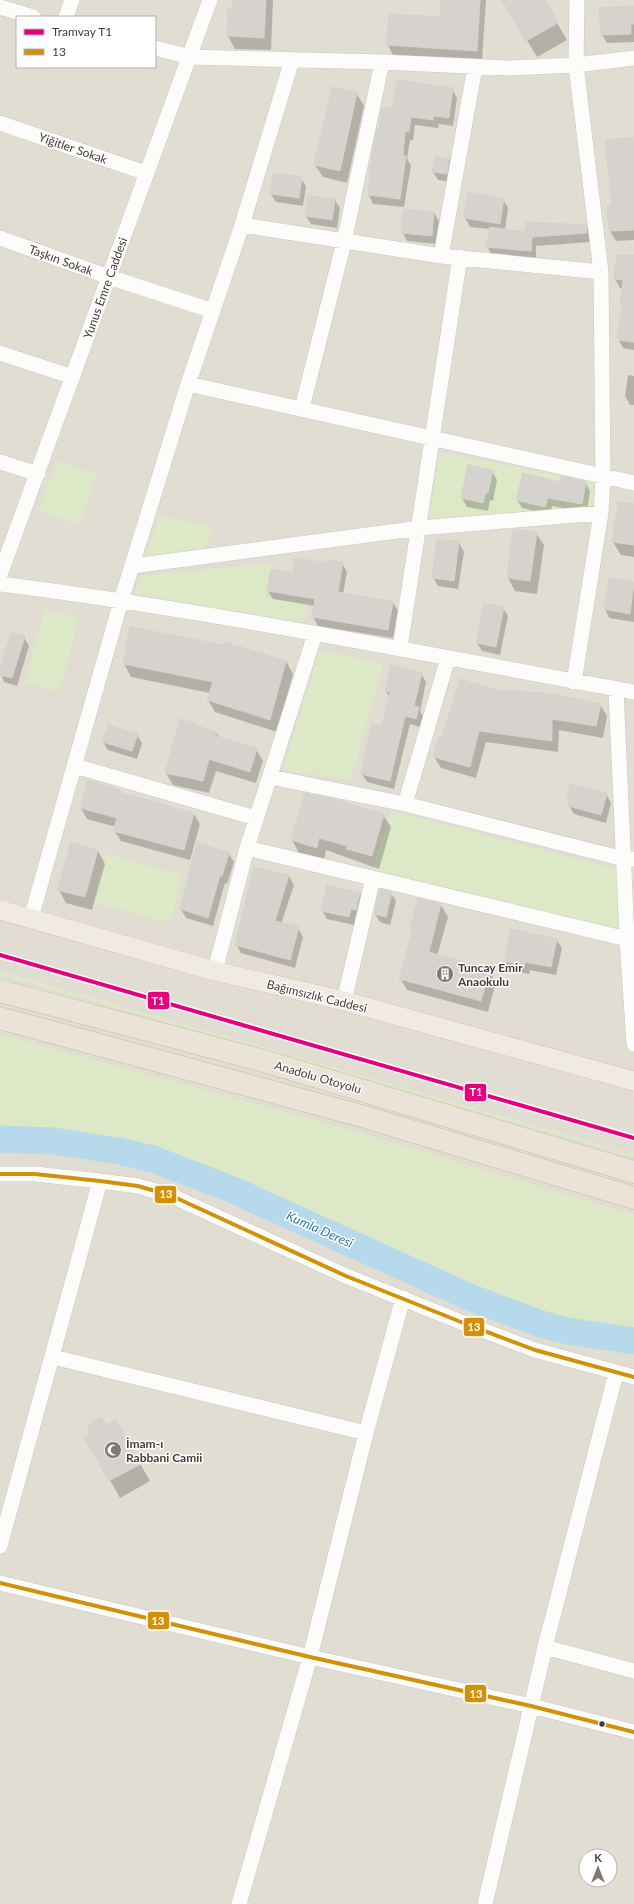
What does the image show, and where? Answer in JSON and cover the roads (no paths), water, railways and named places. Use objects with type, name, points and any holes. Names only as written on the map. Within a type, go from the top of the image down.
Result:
[{"type":"highway","name":"Anadolu Otoyolu","points":[[0,991],[264,1061],[634,1172]]},
{"type":"highway","points":[[0,1018],[365,1117],[634,1198]]},
{"type":"main road","name":"Bağımsızlık Caddesi","points":[[0,910],[215,971],[344,1001],[634,1081]]},
{"type":"street","points":[[66,16],[72,0]]},
{"type":"street","name":"Yunus Emre Caddesi","points":[[0,575],[210,0]]},
{"type":"street","points":[[574,682],[601,513],[603,477],[601,272],[576,65],[577,0]]},
{"type":"street","points":[[0,7],[30,16]]},
{"type":"street","points":[[156,48],[190,57],[382,62],[475,67],[537,68],[634,58]]},
{"type":"street","points":[[31,918],[121,601],[188,384],[242,225],[292,60]]},
{"type":"street","points":[[302,408],[344,242],[382,62]]},
{"type":"street","points":[[441,256],[475,67]]},
{"type":"street","name":"Yiğitler Sokak","points":[[0,123],[146,173]]},
{"type":"street","points":[[242,225],[441,256],[601,272]]},
{"type":"street","name":"Taşkın Sokak","points":[[0,238],[109,277],[213,310]]},
{"type":"street","points":[[400,648],[420,528],[460,257]]},
{"type":"street","points":[[0,353],[73,377]]},
{"type":"street","points":[[188,384],[302,408],[432,439],[634,483]]},
{"type":"street","points":[[0,462],[38,474]]},
{"type":"street","points":[[133,566],[420,528],[601,513]]},
{"type":"street","points":[[0,584],[121,601],[400,648],[574,682],[634,692]]},
{"type":"street","points":[[215,971],[247,848],[315,634]]},
{"type":"street","points":[[405,804],[448,658]]},
{"type":"street","points":[[616,689],[629,859],[627,939],[634,1044]]},
{"type":"street","points":[[74,766],[256,818]]},
{"type":"street","points":[[270,777],[405,804],[629,859]]},
{"type":"street","points":[[247,848],[627,939]]},
{"type":"street","points":[[344,1001],[373,878]]},
{"type":"street","points":[[0,1174],[35,1174],[100,1181],[138,1186],[172,1196],[346,1276],[535,1350],[616,1374],[634,1377]]},
{"type":"street","points":[[0,1546],[100,1181]]},
{"type":"street","points":[[239,1904],[310,1657],[366,1433],[403,1298]]},
{"type":"street","points":[[53,1357],[366,1433]]},
{"type":"street","points":[[485,1904],[545,1647],[616,1374]]},
{"type":"street","points":[[0,1583],[310,1657],[531,1706],[634,1732]]},
{"type":"street","points":[[545,1647],[634,1671]]},
{"type":"waterway","name":"Kumla Deresi","points":[[0,1139],[54,1141],[118,1151],[153,1159],[233,1190],[469,1297],[541,1324],[567,1331],[634,1341]]},
{"type":"tram line","name":"T1","points":[[0,955],[634,1138]]},
{"type":"place","name":"Tuncay Emir Anaokulu","points":[[445,974]]},
{"type":"place","name":"İmam-ı Rabbani Camii","points":[[113,1450]]}]
